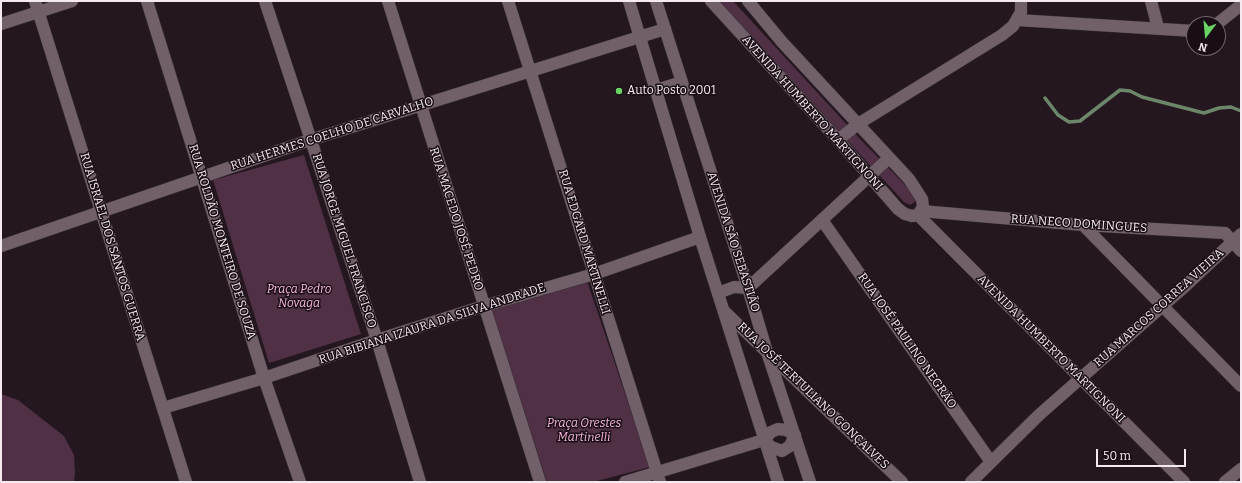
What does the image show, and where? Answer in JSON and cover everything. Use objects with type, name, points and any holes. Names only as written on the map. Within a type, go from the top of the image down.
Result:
[{"type":"street","points":[[1,24],[37,6],[72,1]]},
{"type":"street","name":"RUA ROLDÃO MONTEIRO DE SOUZA","points":[[147,1],[264,378],[300,482]]},
{"type":"street","name":"RUA JORGE MIGUEL FRANCISCO","points":[[265,1],[377,340],[420,482]]},
{"type":"street","name":"RUA MACEDO JOSÉ PEDRO","points":[[388,1],[540,482]]},
{"type":"street","name":"RUA EDGARD MARTINELLI","points":[[508,1],[658,477]]},
{"type":"street","points":[[630,1],[700,237],[778,482]]},
{"type":"street","name":"AVENIDA SÃO SEBASTIÃO","points":[[656,1],[767,352],[810,482]]},
{"type":"street","name":"AVENIDA HUMBERTO MARTIGNONI","points":[[711,1],[838,140],[898,209],[905,214],[912,216],[920,213],[1080,379],[1184,482]]},
{"type":"street","points":[[748,1],[782,42],[909,179],[922,199],[923,207],[920,213]]},
{"type":"street","points":[[838,140],[858,124],[1002,35],[1013,26],[1017,20],[1021,12],[1021,1]]},
{"type":"street","points":[[1151,1],[1158,28]]},
{"type":"street","points":[[1225,16],[1236,5]]},
{"type":"street","name":"RUA ISRAEL DOS SANTOS GUERRA","points":[[37,6],[186,482]]},
{"type":"street","points":[[1017,20],[1186,30]]},
{"type":"street","name":"RUA HERMES COELHO DE CARVALHO","points":[[1,246],[310,140],[664,29]]},
{"type":"street","points":[[656,90],[682,82]]},
{"type":"street","points":[[718,293],[734,287],[748,288],[889,158]]},
{"type":"street","name":"RUA NECO DOMINGUES","points":[[920,213],[1226,234],[1238,242]]},
{"type":"street","name":"RUA JOSÉ PAULINO NEGRÃO","points":[[822,220],[991,462]]},
{"type":"street","points":[[1083,225],[1241,386]]},
{"type":"street","name":"RUA BIBIANA IZAURA DA SILVA ANDRADE","points":[[163,408],[264,378],[484,306],[594,274],[700,237]]},
{"type":"street","name":"RUA MARCOS CORREA VIEIRA","points":[[971,482],[1039,415],[1162,306],[1238,242]]},
{"type":"street","name":"RUA JOSÉ TERTULIANO GONÇALVES","points":[[724,311],[902,482]]},
{"type":"street","points":[[625,482],[658,477],[764,440],[774,430],[786,430],[795,435],[788,448],[782,451],[771,447],[764,440]]},
{"type":"street","points":[[1225,482],[1241,469]]},
{"type":"green space","points":[[719,1],[733,1],[861,140],[915,195],[916,201],[910,205],[904,202]]},
{"type":"green space","name":"Praça Pedro Novaga","points":[[304,155],[361,334],[269,363],[213,180]]},
{"type":"green space","name":"Praça Orestes Martinelli","points":[[587,281],[650,467],[593,482],[547,482],[491,309]]},
{"type":"green space","points":[[1,394],[18,400],[64,436],[74,455],[74,482],[1,482]]},
{"type":"waterway","points":[[1045,98],[1058,115],[1069,122],[1080,121],[1120,90],[1130,91],[1142,97],[1204,113],[1219,108],[1231,107],[1241,111]]},
{"type":"place","name":"Auto Posto 2001","points":[[619,91]]}]
